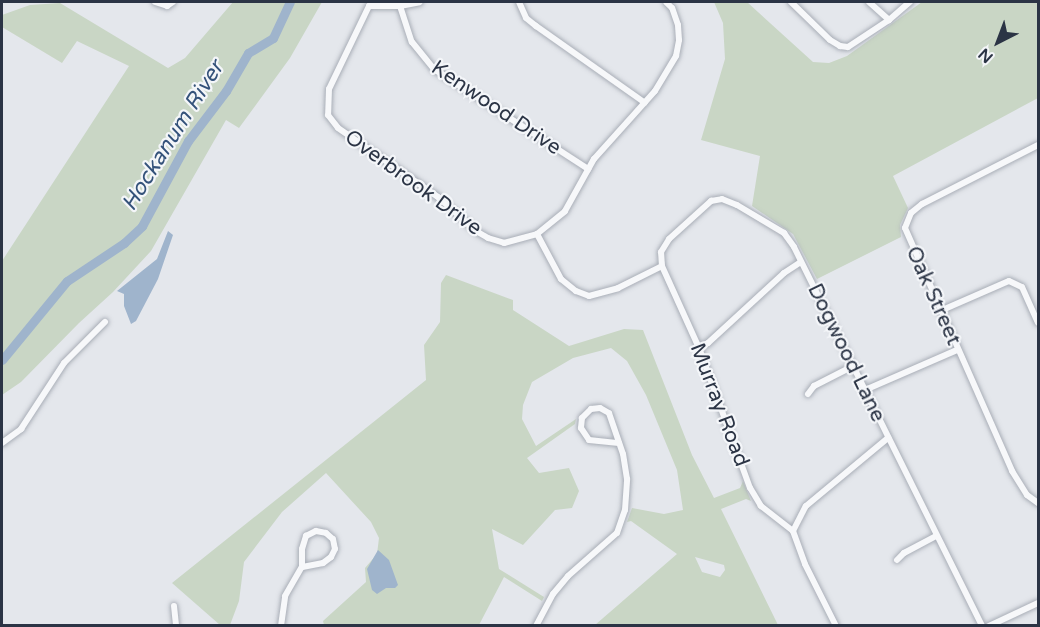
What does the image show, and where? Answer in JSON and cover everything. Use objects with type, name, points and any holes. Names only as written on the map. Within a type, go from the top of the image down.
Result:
[{"type":"street","points":[[155,2],[166,6],[173,2]]},
{"type":"street","points":[[368,4],[400,6],[420,2]]},
{"type":"street","points":[[519,2],[526,18],[645,103]]},
{"type":"street","name":"Overbrook Drive","points":[[368,4],[329,89],[328,115],[338,128],[438,197],[488,238],[504,243],[537,234],[565,211],[588,169],[645,103],[668,71],[679,40],[678,25],[672,8],[666,2]]},
{"type":"street","points":[[790,2],[840,46],[857,43],[910,2]]},
{"type":"street","points":[[869,2],[889,20]]},
{"type":"street","name":"Kenwood Drive","points":[[400,6],[412,42],[434,69],[588,169]]},
{"type":"street","name":"Oak Street","points":[[1038,145],[921,204],[907,219],[905,228],[907,238],[1019,484],[1038,503]]},
{"type":"street","name":"Dogwood Lane","points":[[662,266],[661,252],[669,239],[711,201],[722,199],[784,233],[801,262],[982,626]]},
{"type":"street","points":[[537,234],[561,279],[576,291],[589,296],[618,288],[662,266]]},
{"type":"street","points":[[699,348],[708,343],[784,273],[801,262]]},
{"type":"street","name":"Murray Road","points":[[662,266],[699,348],[750,488],[761,506],[793,531]]},
{"type":"street","points":[[940,311],[1009,281],[1022,287],[1038,323]]},
{"type":"street","points":[[2,443],[21,429],[64,363],[105,322]]},
{"type":"street","points":[[865,390],[957,350]]},
{"type":"street","points":[[808,394],[814,386],[853,366]]},
{"type":"street","points":[[536,626],[553,594],[568,576],[617,533],[625,510],[627,479],[619,443],[609,413],[600,408],[591,409],[582,418],[581,428],[589,440],[619,443]]},
{"type":"street","points":[[836,626],[804,564],[793,531],[806,506],[888,438]]},
{"type":"street","points":[[281,626],[285,596],[303,567],[302,549],[306,536],[316,531],[326,533],[333,539],[335,549],[331,557],[323,563],[303,567]]},
{"type":"street","points":[[897,560],[936,536]]},
{"type":"street","points":[[989,626],[1038,603]]},
{"type":"street","points":[[174,606],[176,626]]},
{"type":"green space","points":[[233,2],[322,2],[290,58],[239,128],[226,120],[151,251],[113,292],[21,382],[2,395],[2,261],[129,66],[77,41],[62,63],[2,27],[2,15],[30,5],[60,3],[168,68],[185,58]]},
{"type":"green space","points":[[714,2],[747,2],[813,62],[829,63],[847,56],[922,2],[1038,2],[1038,98],[893,176],[908,208],[900,225],[901,237],[817,279],[793,234],[752,206],[760,156],[701,140],[725,59],[723,23]]},
{"type":"green space","points":[[446,275],[513,300],[513,310],[569,346],[624,329],[643,330],[692,455],[714,498],[740,488],[743,481],[751,501],[746,499],[721,509],[778,625],[595,625],[677,554],[631,521],[627,522],[632,508],[664,514],[683,510],[677,470],[646,395],[627,361],[611,348],[573,358],[532,382],[523,405],[522,419],[536,446],[576,419],[575,424],[527,458],[539,473],[569,468],[579,491],[572,508],[555,510],[523,545],[492,529],[499,569],[544,597],[542,601],[504,577],[479,625],[324,625],[323,621],[366,582],[365,568],[377,554],[379,538],[371,522],[326,473],[282,512],[244,562],[239,601],[230,625],[220,625],[172,583],[426,380],[424,345],[440,322],[441,283]],"holes":[[[695,557],[724,565],[725,570],[720,577],[702,572]]]},
{"type":"water","points":[[168,231],[173,235],[158,279],[136,321],[131,324],[124,306],[124,294],[117,291],[157,259]]},
{"type":"water","points":[[378,550],[389,560],[398,585],[395,588],[386,588],[377,594],[372,590],[367,569]]},
{"type":"waterway","name":"Hockanum River","points":[[2,360],[67,281],[124,243],[142,226],[188,141],[226,91],[248,53],[273,38],[290,2]]}]
